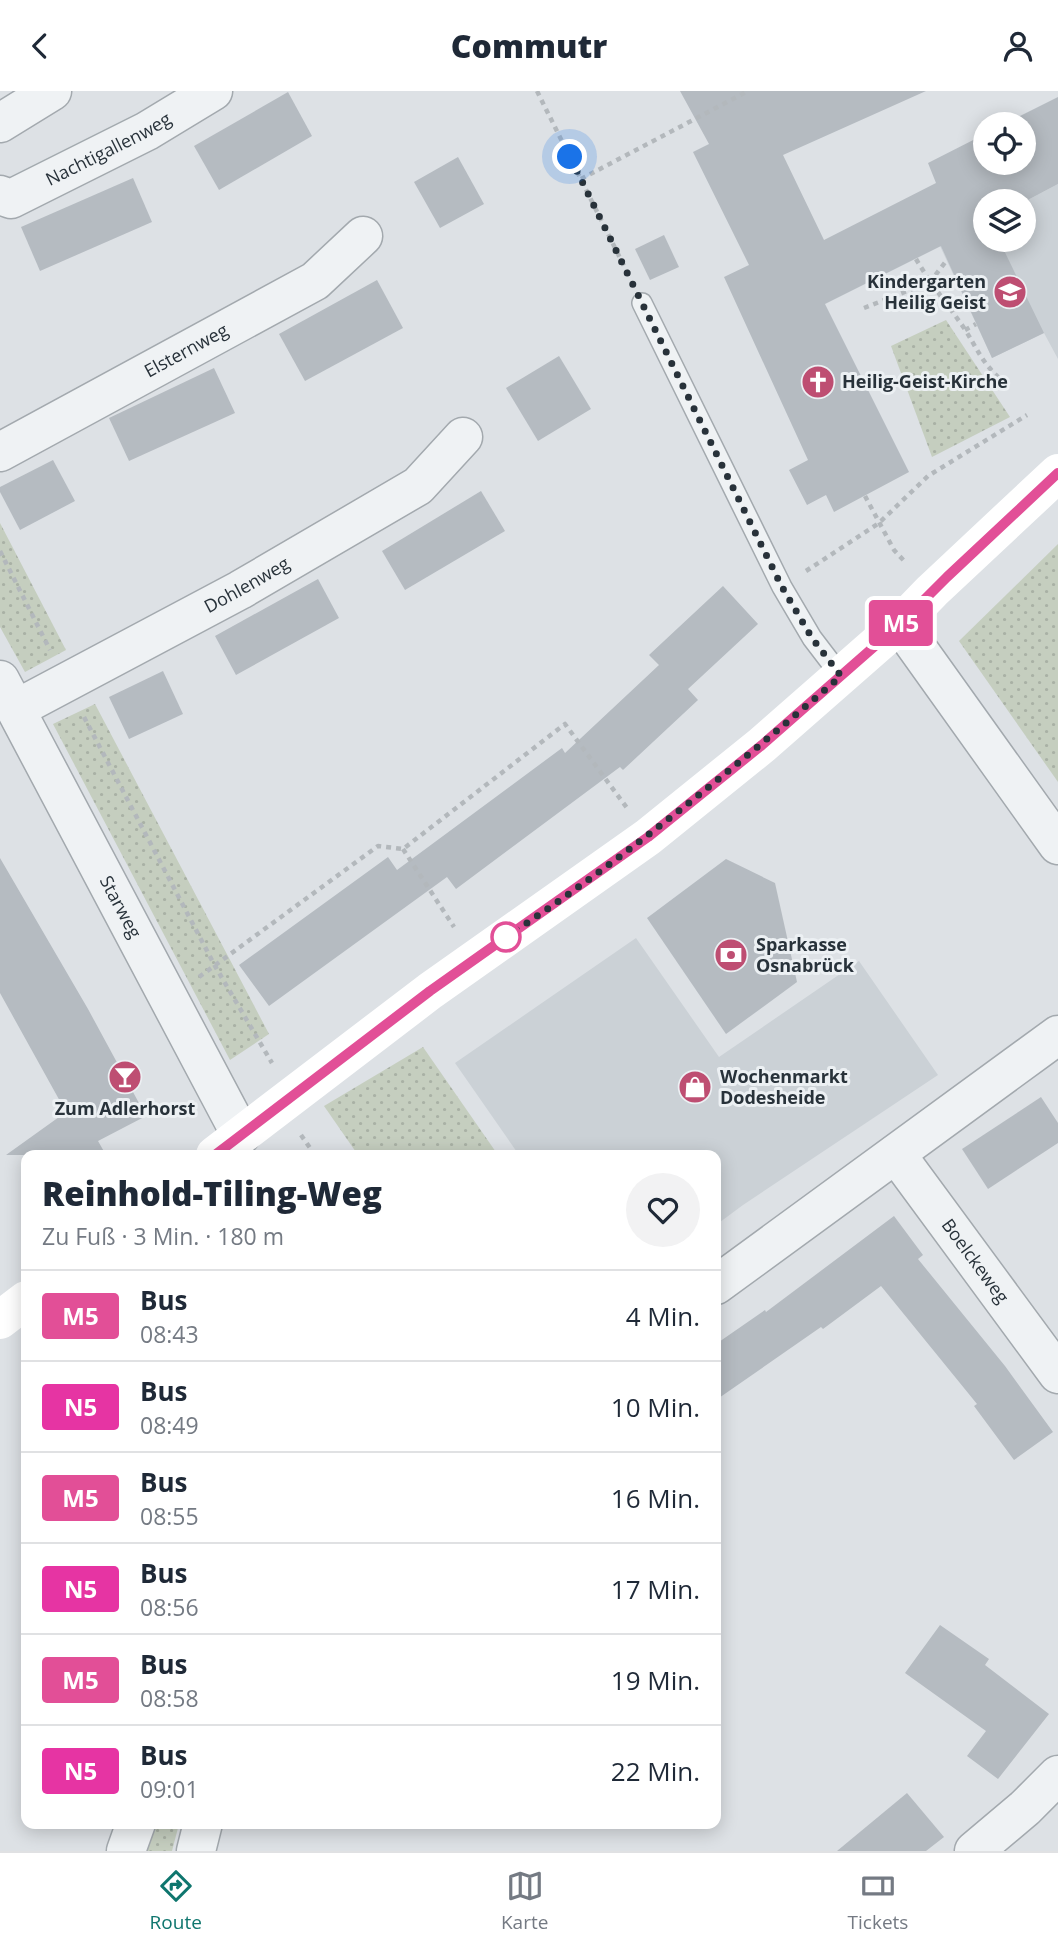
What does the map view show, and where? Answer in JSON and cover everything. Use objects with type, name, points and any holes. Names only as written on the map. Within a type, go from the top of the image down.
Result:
[{"type":"street","points":[[0,123],[52,91]]},
{"type":"street","name":"Nachtigallenweg","points":[[0,195],[11,199],[147,131],[213,91]]},
{"type":"street","name":"Elsternweg","points":[[0,452],[315,281],[363,236]]},
{"type":"street","name":"Dohlenweg","points":[[8,694],[66,682],[240,590],[418,486],[463,437]]},
{"type":"street","points":[[228,1145],[430,991],[648,837],[762,745],[900,624],[1058,474]]},
{"type":"street","points":[[900,624],[1058,845]]},
{"type":"street","name":"Starweg","points":[[8,694],[167,997],[228,1145]]},
{"type":"street","points":[[721,1281],[1058,1035]]},
{"type":"street","name":"Boelckeweg","points":[[896,1154],[1056,1372]]},
{"type":"street","points":[[0,1320],[21,1304]]},
{"type":"street","points":[[974,1851],[1025,1808],[1058,1775]]},
{"type":"street","points":[[126,1851],[134,1829]]},
{"type":"street","points":[[196,1851],[202,1829]]},
{"type":"lane","points":[[642,303],[782,587],[812,638],[841,676]]},
{"type":"path","points":[[537,91],[642,303]]},
{"type":"path","points":[[581,179],[748,91]]},
{"type":"path","points":[[916,259],[929,282],[965,330],[986,366],[999,378]]},
{"type":"path","points":[[864,308],[929,282],[947,260]]},
{"type":"path","points":[[965,330],[976,324]]},
{"type":"path","points":[[782,587],[879,523],[928,476],[1027,415]]},
{"type":"path","points":[[865,496],[894,549],[932,591]]},
{"type":"path","points":[[0,551],[215,966],[292,1096]]},
{"type":"path","points":[[167,997],[215,966],[378,846],[403,849],[565,724],[648,837]]},
{"type":"path","points":[[403,849],[475,959]]},
{"type":"shaded area","name":"Kindergarten Heilig Geist","points":[[1058,184],[1058,359],[1044,333],[992,358],[940,246],[973,228],[973,252],[1036,252],[1036,196]]},
{"type":"shaded area","name":"Wochenmarkt Dodesheide","points":[[636,938],[719,1057],[859,961],[938,1075],[721,1221],[721,1150],[516,1150],[455,1063]]},
{"type":"green space","points":[[946,320],[1010,417],[932,457],[891,346]]},
{"type":"green space","points":[[0,523],[66,650],[25,672],[0,627]]},
{"type":"green space","points":[[1058,544],[1058,782],[959,641]]},
{"type":"green space","points":[[95,704],[269,1034],[230,1060],[53,724]]},
{"type":"green space","points":[[423,1047],[495,1150],[355,1150],[324,1106]]},
{"type":"green space","points":[[150,1829],[178,1829],[172,1851],[142,1851]]},
{"type":"building","points":[[680,91],[926,91],[783,155],[824,240],[936,183],[928,163],[973,140],[973,175],[1036,175],[1036,112],[1028,112],[1058,97],[1058,184],[1036,196],[1036,189],[973,189],[973,252],[1005,252],[1044,333],[992,358],[941,246],[825,304],[909,472],[834,512],[826,495],[807,505],[789,470],[808,460],[724,277],[749,265],[693,152],[709,144]]},
{"type":"building","points":[[288,92],[312,136],[219,190],[194,146]]},
{"type":"building","points":[[458,157],[484,204],[440,228],[414,182]]},
{"type":"building","points":[[133,178],[152,222],[40,271],[21,227]]},
{"type":"building","points":[[664,235],[679,267],[650,280],[635,249]]},
{"type":"building","points":[[377,280],[403,328],[305,381],[279,334]]},
{"type":"building","points":[[559,356],[591,409],[538,441],[506,388]]},
{"type":"building","points":[[214,368],[235,413],[129,461],[109,418]]},
{"type":"building","points":[[53,460],[75,501],[20,530],[0,492],[0,487]]},
{"type":"building","points":[[481,491],[505,531],[405,590],[382,551]]},
{"type":"building","points":[[318,579],[339,618],[236,675],[215,636]]},
{"type":"building","points":[[723,586],[758,624],[688,689],[698,700],[623,770],[620,767],[456,889],[447,877],[269,1006],[239,965],[388,857],[397,870],[562,748],[565,753],[659,665],[649,655]]},
{"type":"building","points":[[163,671],[183,714],[129,739],[109,697]]},
{"type":"building","points":[[0,858],[88,1009],[146,1116],[98,1141],[103,1150],[21,1150],[21,1155],[6,1155],[66,1112],[0,993]]},
{"type":"building","name":"Sparkasse Osnabrück","points":[[726,859],[775,883],[797,982],[726,1034],[647,918]]},
{"type":"building","points":[[1041,1097],[1058,1123],[1058,1143],[988,1189],[962,1149]]},
{"type":"building","points":[[894,1216],[923,1255],[918,1259],[1005,1366],[1053,1432],[1014,1460],[974,1406],[977,1404],[881,1286],[823,1329],[821,1327],[721,1397],[721,1341],[765,1310],[766,1312]]},
{"type":"building","points":[[940,1625],[989,1659],[985,1665],[1049,1714],[998,1779],[967,1756],[986,1731],[905,1673]]},
{"type":"building","points":[[907,1793],[944,1837],[926,1851],[837,1851]]},
{"type":"bus line","name":"M5","points":[[222,1150],[430,991],[648,837],[762,745],[900,624],[1058,473]]},
{"type":"place","name":"Kindergarten Heilig Geist","points":[[1010,292]]},
{"type":"place","name":"Heilig-Geist-Kirche","points":[[818,382]]},
{"type":"place","name":"Sparkasse Osnabrück","points":[[731,955]]},
{"type":"place","name":"Zum Adlerhorst","points":[[125,1077]]},
{"type":"place","name":"Wochenmarkt Dodesheide","points":[[695,1087]]},
{"type":"route","points":[[506,937],[648,837],[762,745],[841,676],[812,638],[782,587],[570,157]]}]
